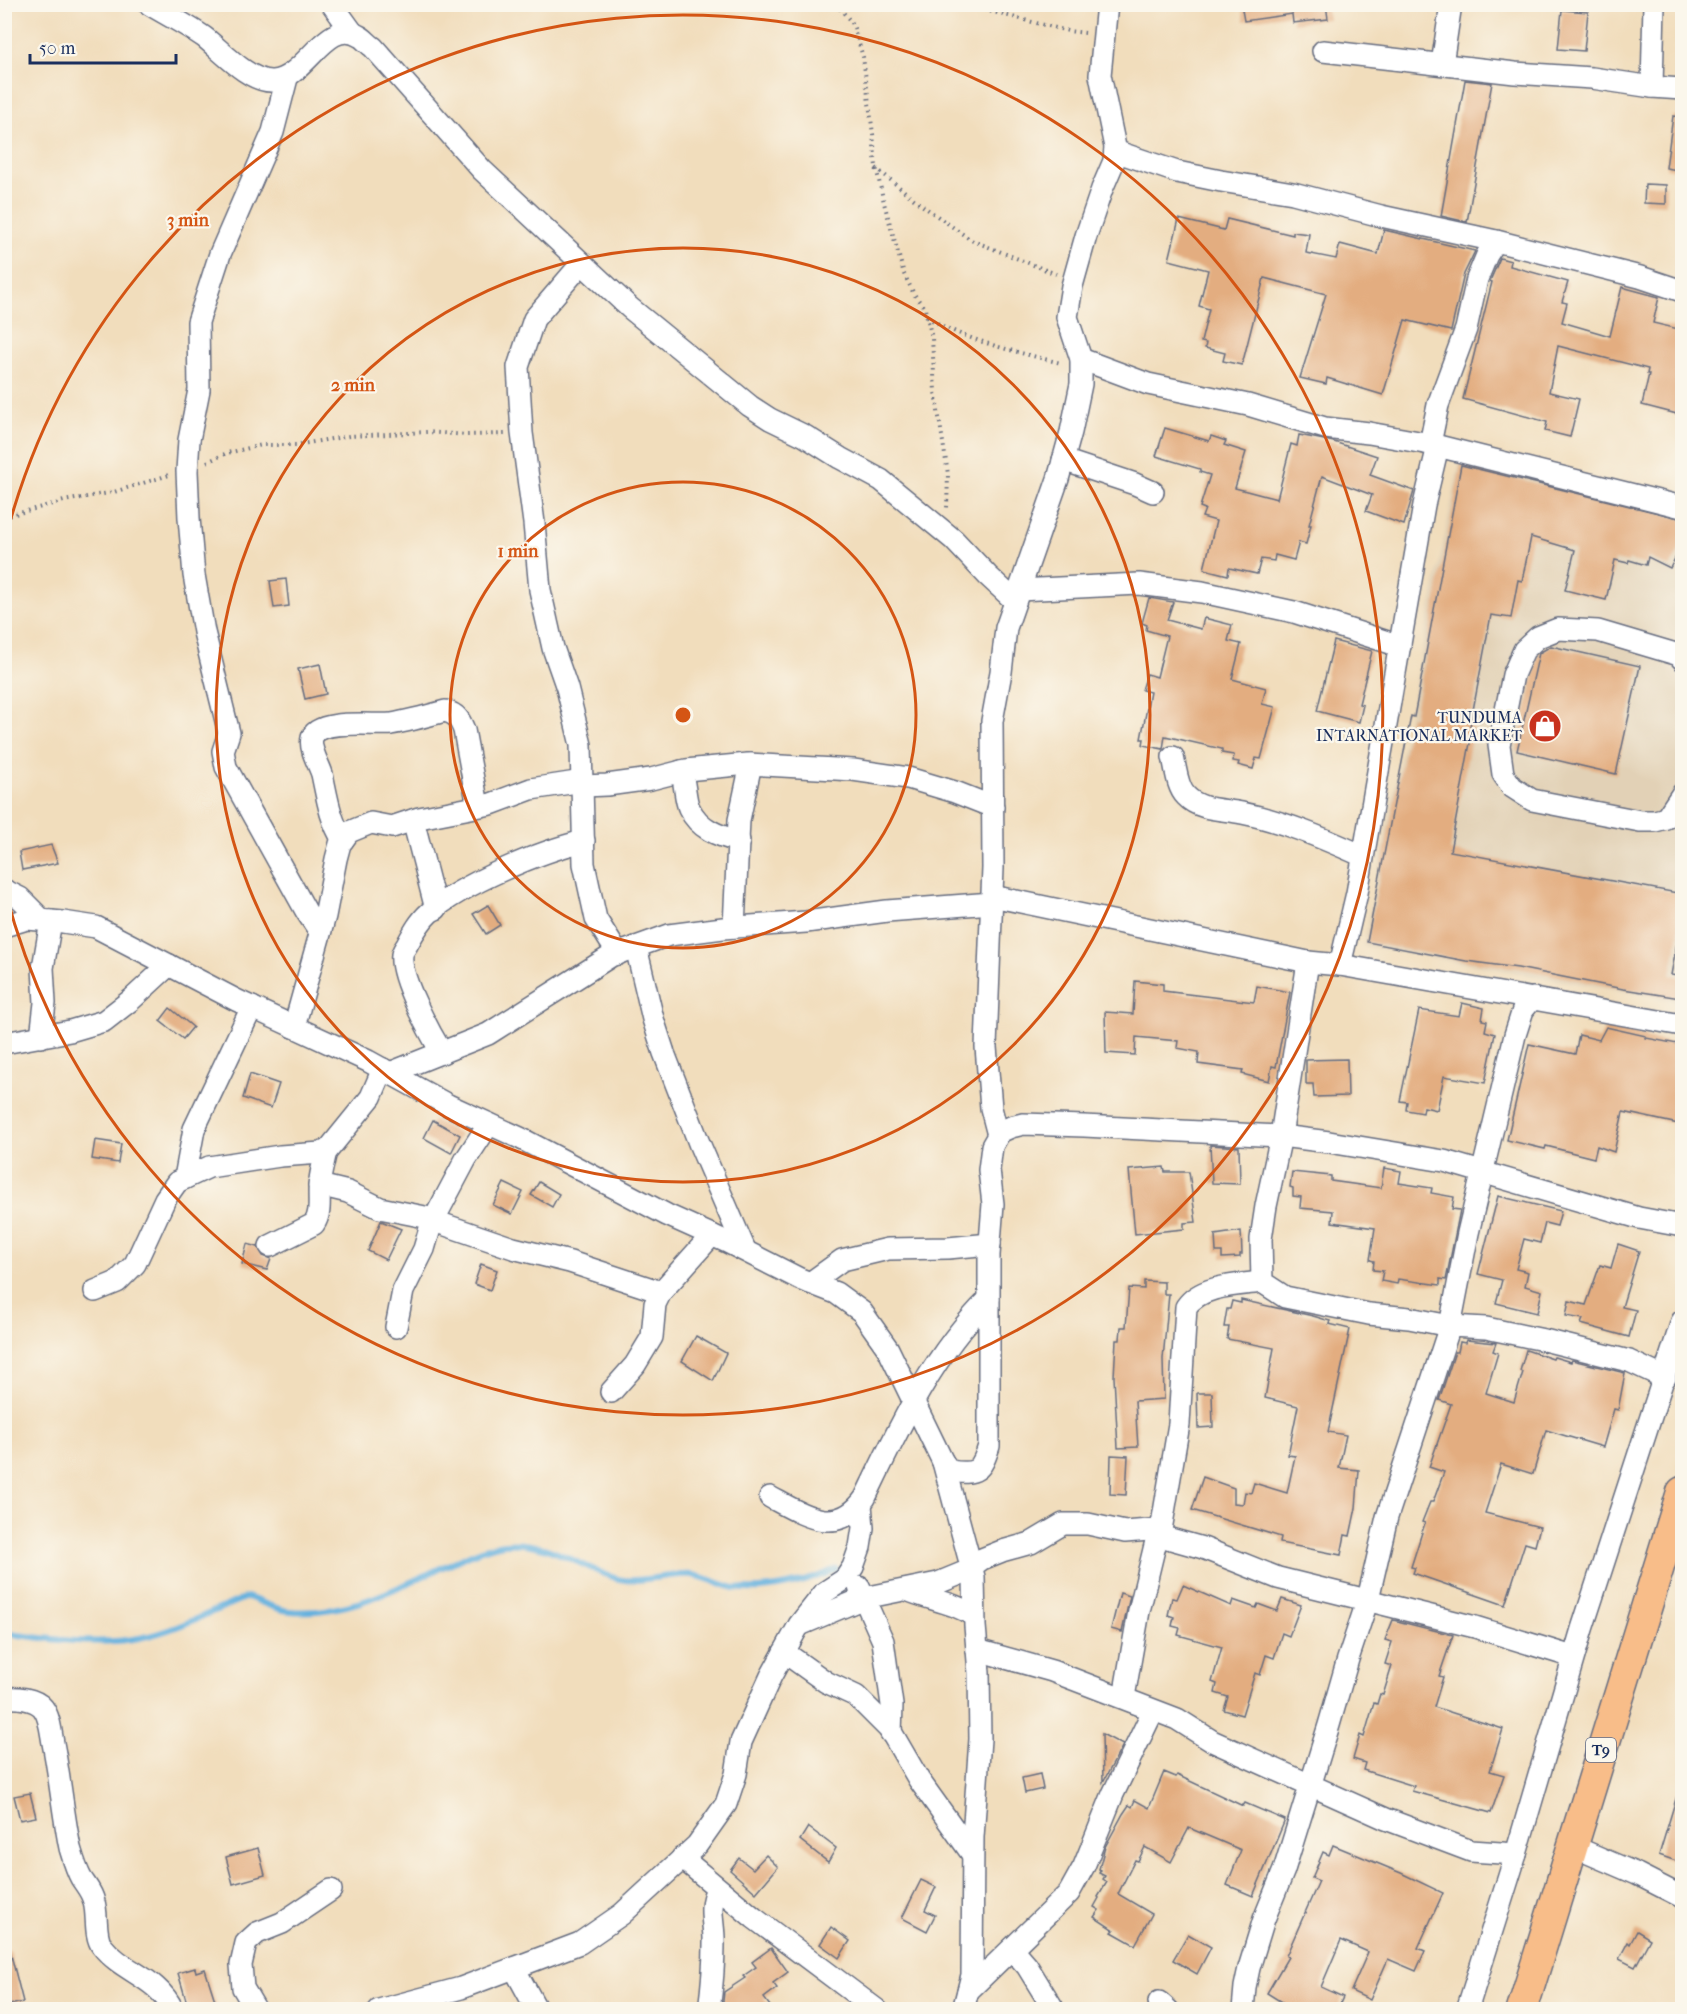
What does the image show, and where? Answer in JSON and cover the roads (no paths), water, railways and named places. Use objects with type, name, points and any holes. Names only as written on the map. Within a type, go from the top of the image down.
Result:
[{"type":"highway","name":"T9","points":[[1521,2010],[1682,1493]]},
{"type":"street","points":[[149,4],[204,37],[233,63],[269,82],[294,74],[333,34],[347,31],[359,35],[482,170],[630,308],[750,406],[880,480],[949,536],[988,576],[1017,595],[1139,584],[1202,592],[1294,612],[1400,646]]},
{"type":"street","points":[[332,4],[353,33]]},
{"type":"street","points":[[998,1135],[991,1107],[986,1047],[992,900],[992,721],[1006,628],[1063,460],[1081,384],[1081,363],[1067,317],[1073,281],[1102,189],[1114,161],[1113,136],[1100,75],[1107,4]]},
{"type":"street","points":[[1442,64],[1451,4]]},
{"type":"street","points":[[1652,87],[1654,4]]},
{"type":"street","points":[[1323,51],[1683,89]]},
{"type":"street","points":[[287,78],[273,132],[219,254],[198,322],[199,390],[189,440],[189,518],[194,575],[213,672],[229,733],[223,751],[226,767],[306,911],[321,932]]},
{"type":"street","points":[[1115,151],[1177,172],[1293,193],[1381,216],[1497,241],[1640,277],[1683,291]]},
{"type":"street","points":[[1340,965],[1357,893],[1434,445],[1438,405],[1466,329],[1477,279],[1487,255],[1497,241]]},
{"type":"street","points":[[582,263],[534,319],[518,367],[522,433],[540,590],[553,648],[567,688],[581,745],[584,864],[596,919],[627,951],[699,1143],[744,1251]]},
{"type":"street","points":[[1081,363],[1148,384],[1248,405],[1325,428],[1434,445],[1683,507]]},
{"type":"street","points":[[1063,460],[1153,492]]},
{"type":"street","points":[[1683,659],[1679,655],[1651,645],[1598,631],[1558,629],[1538,637],[1524,650],[1513,675],[1499,745],[1503,774],[1512,787],[1532,800],[1640,821],[1655,821],[1666,818],[1683,794]]},
{"type":"street","points":[[344,840],[336,829],[320,767],[312,746],[312,737],[327,728],[352,723],[388,724],[445,711],[453,713],[460,720],[464,730],[478,806]]},
{"type":"street","points":[[1173,757],[1184,795],[1194,803],[1288,826],[1363,856]]},
{"type":"street","points":[[294,1027],[321,932],[336,858],[349,832],[371,823],[392,827],[413,820],[512,798],[531,789],[583,783],[608,785],[651,779],[681,771],[750,764],[853,770],[908,778],[955,792],[993,807]]},
{"type":"street","points":[[734,927],[739,820],[750,764]]},
{"type":"street","points":[[681,771],[688,807],[699,821],[712,834],[739,842]]},
{"type":"street","points":[[413,820],[436,909]]},
{"type":"street","points":[[442,1053],[416,1005],[406,978],[402,955],[418,925],[436,909],[469,888],[510,867],[561,846],[584,841]]},
{"type":"street","points":[[4,890],[20,898],[46,921]]},
{"type":"street","points":[[270,1246],[314,1224],[319,1212],[319,1185],[326,1151],[371,1097],[386,1071],[442,1053],[488,1034],[627,951],[669,935],[734,927],[806,922],[887,911],[948,908],[992,900],[1308,962],[1340,965],[1683,1025]]},
{"type":"street","points":[[4,926],[27,919],[96,927],[668,1215],[810,1283],[836,1293],[862,1312],[888,1348],[943,1462],[974,1576],[980,1739],[972,1854],[972,1975],[965,2000]]},
{"type":"street","points":[[41,1037],[45,1004],[43,968],[46,921]]},
{"type":"street","points":[[1262,1282],[1261,1239],[1281,1136],[1308,962]]},
{"type":"street","points":[[4,1044],[104,1021],[169,965]]},
{"type":"street","points":[[1243,2010],[1249,1968],[1264,1919],[1284,1870],[1368,1599],[1387,1517],[1450,1326],[1468,1233],[1515,1035],[1523,1010],[1533,998]]},
{"type":"street","points":[[185,1178],[194,1129],[252,1007]]},
{"type":"street","points":[[396,1327],[403,1291],[424,1249],[434,1220],[466,1159],[489,1124]]},
{"type":"street","points":[[943,1462],[950,1471],[968,1473],[976,1471],[983,1462],[989,1446],[989,1299],[993,1204],[989,1170],[992,1146],[1000,1132],[1023,1124],[1281,1136],[1443,1161],[1639,1218],[1683,1226]]},
{"type":"street","points":[[96,1291],[117,1282],[135,1264],[165,1199],[177,1182],[209,1167],[326,1151]]},
{"type":"street","points":[[319,1185],[348,1192],[380,1208],[434,1220],[513,1248],[570,1262],[661,1292]]},
{"type":"street","points":[[610,1392],[635,1365],[652,1337],[655,1304],[661,1292],[712,1235]]},
{"type":"street","points":[[810,1283],[842,1260],[888,1249],[948,1248],[990,1244]]},
{"type":"street","points":[[1124,1697],[1139,1611],[1156,1541],[1161,1533],[1179,1424],[1186,1307],[1200,1294],[1262,1282],[1285,1297],[1369,1314],[1409,1317],[1450,1326],[1486,1328],[1629,1361],[1672,1374]]},
{"type":"street","points":[[770,1497],[820,1521],[842,1520],[857,1510],[914,1399],[948,1346],[968,1320],[989,1299]]},
{"type":"street","points":[[1467,2010],[1516,1854],[1573,1657],[1672,1374],[1683,1321]]},
{"type":"street","points":[[379,2010],[435,2003],[461,1988],[580,1943],[622,1914],[697,1845],[726,1804],[736,1774],[741,1742],[799,1625],[825,1592],[845,1579],[851,1569],[860,1547],[863,1528],[861,1504]]},
{"type":"street","points":[[799,1625],[864,1598],[938,1583],[971,1568],[982,1559],[1031,1543],[1063,1524],[1088,1524],[1125,1532],[1161,1533],[1278,1578],[1321,1590],[1368,1599],[1521,1640],[1573,1657]]},
{"type":"street","points":[[851,1569],[883,1641],[892,1706],[891,1733]]},
{"type":"street","points":[[907,1590],[920,1596],[955,1605],[974,1616]]},
{"type":"street","points":[[977,1650],[1052,1671],[1124,1697],[1153,1711],[1177,1719],[1212,1742],[1386,1819],[1472,1851],[1516,1854]]},
{"type":"street","points":[[784,1652],[826,1682],[855,1696],[891,1733],[920,1780],[972,1854]]},
{"type":"street","points":[[4,1698],[14,1697],[35,1702],[44,1709],[52,1739],[71,1848],[77,1870],[94,1899],[100,1942],[108,1952],[154,1984],[167,1997],[173,2010]]},
{"type":"street","points":[[965,2000],[1068,1893],[1084,1866],[1113,1794],[1153,1711]]},
{"type":"street","points":[[1572,1846],[1637,1874],[1683,1898]]},
{"type":"street","points":[[682,1858],[717,1889],[877,2010]]},
{"type":"street","points":[[709,2010],[714,1972],[712,1897],[717,1889]]},
{"type":"street","points":[[256,2010],[243,1988],[241,1965],[246,1943],[257,1933],[282,1923],[331,1890]]},
{"type":"street","points":[[1012,1949],[1027,1966],[1054,2010]]},
{"type":"street","points":[[514,1968],[537,2010]]},
{"type":"waterway","points":[[4,1633],[72,1641],[139,1638],[167,1631],[247,1597],[290,1611],[331,1609],[370,1599],[474,1553],[504,1544],[548,1549],[601,1573],[623,1580],[692,1575],[730,1587],[760,1589],[787,1585],[836,1569]]},
{"type":"place","name":"TUNDUMA INTARNATIONAL MARKET","points":[[1545,726]]}]
